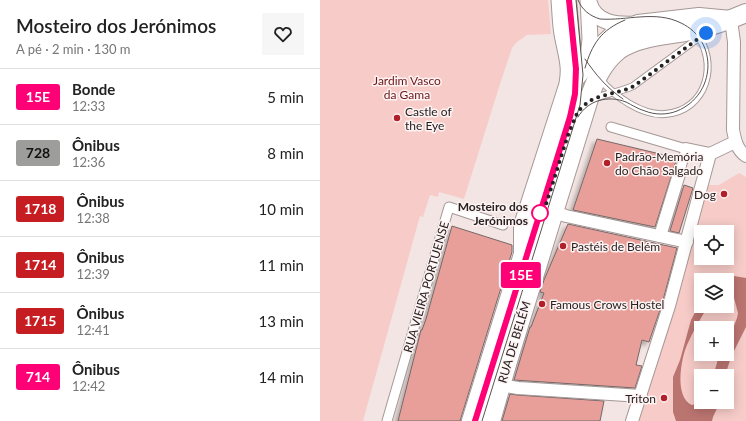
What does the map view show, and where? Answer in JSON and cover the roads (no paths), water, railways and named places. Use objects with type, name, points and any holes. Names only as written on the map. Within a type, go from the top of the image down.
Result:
[{"type":"main road","points":[[616,53],[624,47],[645,40],[697,28],[738,16]]},
{"type":"main road","name":"RUA DE BELÉM","points":[[471,421],[525,265],[524,223],[567,89],[582,64],[612,35],[638,24],[675,20],[697,28]]},
{"type":"main road","name":"RUA DE BELÉM","points":[[491,421],[500,385],[588,102],[598,76],[616,53]]},
{"type":"street","points":[[588,0],[590,39],[582,64],[588,102]]},
{"type":"street","points":[[588,0],[595,15],[603,20],[624,24],[638,24]]},
{"type":"street","points":[[560,109],[568,82],[569,69],[564,44],[568,1]]},
{"type":"street","points":[[738,16],[734,42],[733,130],[735,142],[742,153],[746,156]]},
{"type":"street","points":[[564,44],[570,53],[582,64]]},
{"type":"street","points":[[582,64],[602,61],[616,53]]},
{"type":"street","points":[[611,127],[686,149],[710,154],[735,142]]},
{"type":"street","points":[[660,236],[686,149]]},
{"type":"street","points":[[632,421],[669,306],[710,154]]},
{"type":"street","name":"RUA VIEIRA PORTUENSE","points":[[388,421],[449,207],[503,225]]},
{"type":"street","points":[[554,212],[566,216],[687,242]]},
{"type":"street","points":[[500,385],[518,388],[641,396]]},
{"type":"lane","points":[[568,1],[580,14],[590,19],[607,21]]},
{"type":"lane","points":[[568,1],[576,29],[582,64],[598,76],[614,92],[628,102],[649,112],[668,114],[686,107],[698,96],[704,87],[708,76],[706,53],[697,28],[634,86],[628,89],[614,92],[600,96],[588,102],[578,111],[568,135]]},
{"type":"lane","name":"RUA DE BELÉM","points":[[525,265],[538,232],[578,100],[582,64]]},
{"type":"lane","name":"RUA DE BELÉM","points":[[525,265],[538,232]]},
{"type":"lane","name":"RUA DE BELÉM","points":[[480,421],[498,365]]},
{"type":"tram line","points":[[567,129],[575,93],[576,69],[569,0]]},
{"type":"tram line","name":"15E","points":[[475,421],[531,246],[570,117],[575,94],[576,69],[569,0]]},
{"type":"tram line","points":[[482,421],[580,105],[583,75],[576,0]]},
{"type":"tram line","points":[[578,0],[587,12],[600,19],[661,17],[681,23],[693,31],[702,42],[707,55],[708,68],[705,81],[699,93],[690,103],[677,111],[657,114],[642,110],[626,102],[606,99],[599,100],[587,106],[578,117]]},
{"type":"tram line","points":[[585,68],[594,45],[610,28],[625,20]]},
{"type":"tram line","points":[[585,59],[602,81],[623,99]]},
{"type":"tram line","points":[[476,421],[523,270]]},
{"type":"place","name":"Castle of the Eye","points":[[397,118]]},
{"type":"place","name":"Padrão-Memória do Chão Salgado","points":[[607,163]]},
{"type":"place","name":"Dog","points":[[724,194]]},
{"type":"place","name":"Mosteiro dos Jerónimos","points":[[540,213]]},
{"type":"place","name":"Pastéis de Belém","points":[[563,246]]},
{"type":"place","name":"Famous Crows Hostel","points":[[542,304]]},
{"type":"place","name":"Triton","points":[[664,398]]},
{"type":"park label","name":"Jardim Vasco da Gama","points":[[407,87]]}]
